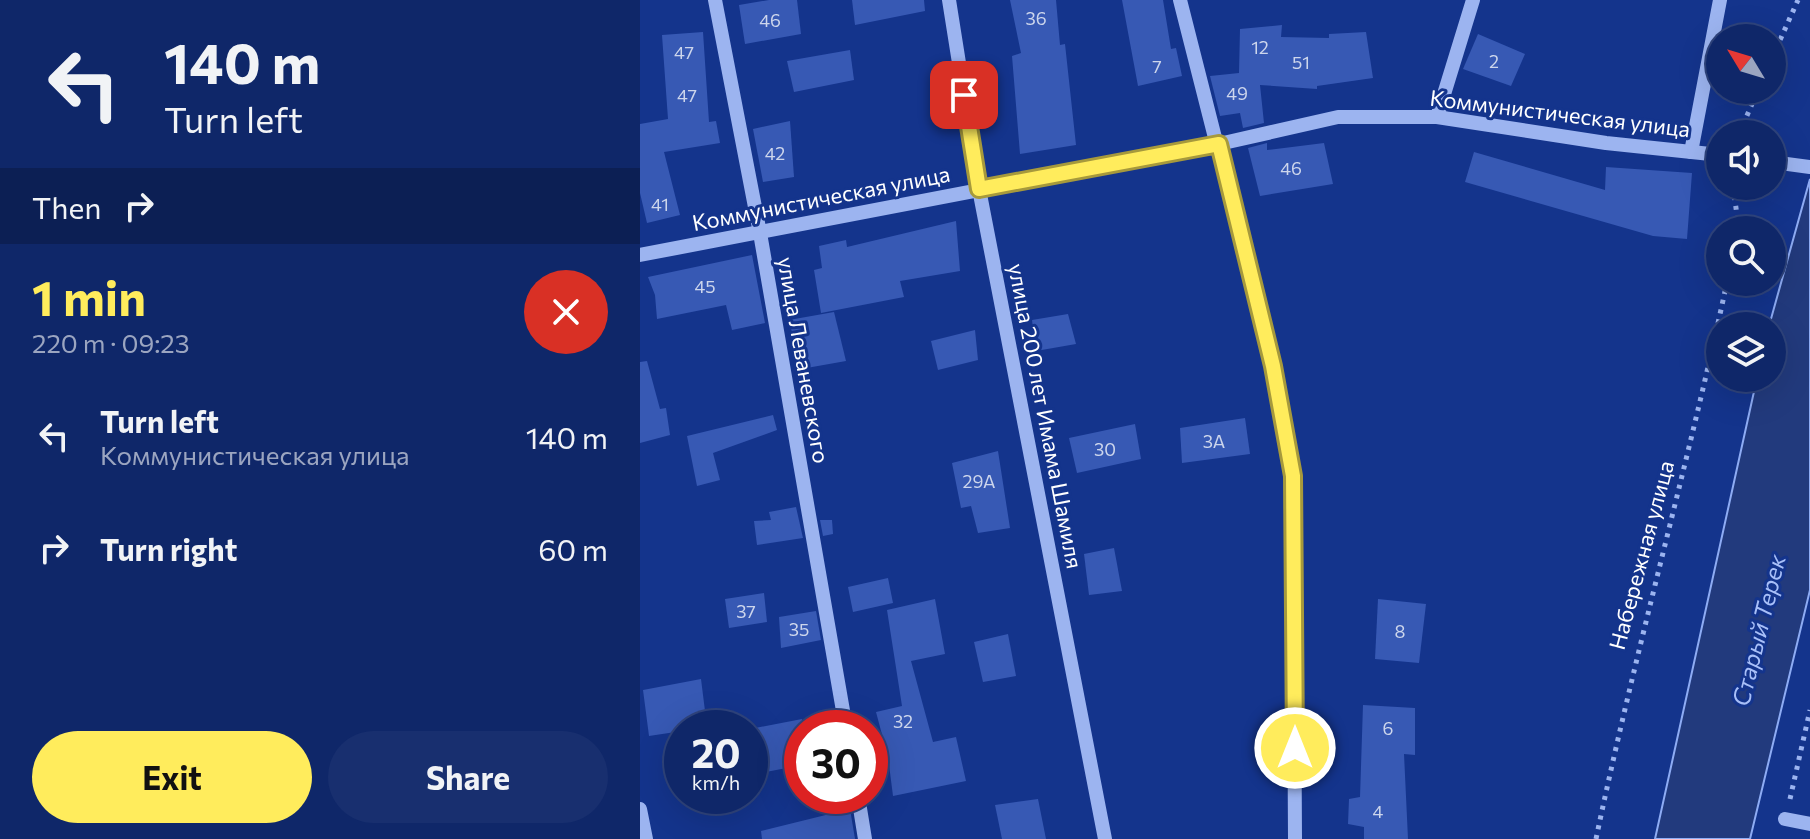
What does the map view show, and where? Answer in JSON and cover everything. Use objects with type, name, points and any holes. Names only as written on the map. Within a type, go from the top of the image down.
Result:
[{"type":"street","name":"улица Леваневского","points":[[715,0],[760,233],[843,710]]},
{"type":"street","name":"улица 200 лет Имама Шамиля","points":[[949,0],[979,189],[1105,839]]},
{"type":"street","points":[[1180,0],[1273,366],[1293,476],[1295,839]]},
{"type":"street","points":[[1437,117],[1473,0]]},
{"type":"street","points":[[1691,152],[1720,0]]},
{"type":"street","name":"Коммунистическая улица","points":[[640,255],[1219,144],[1338,117],[1437,117],[1706,154]]},
{"type":"street","points":[[1786,164],[1810,167]]},
{"type":"street","points":[[640,809],[646,839]]},
{"type":"street","points":[[861,814],[865,839]]},
{"type":"street","points":[[1785,819],[1810,824]]},
{"type":"path","points":[[1786,27],[1798,0]]},
{"type":"path","name":"Набережная улица","points":[[1596,839],[1625,701],[1688,461],[1724,296]]},
{"type":"path","points":[[1785,819],[1810,710]]},
{"type":"water","name":"Старый Терек","points":[[1810,179],[1810,590],[1750,839],[1655,839],[1754,392],[1786,392],[1786,312],[1773,312],[1777,296],[1786,296],[1786,265]]},
{"type":"building","points":[[769,0],[797,0],[801,34],[745,44],[739,5]]},
{"type":"building","points":[[852,0],[924,0],[925,11],[855,25]]},
{"type":"building","points":[[1010,0],[1056,0],[1060,45],[1065,44],[1076,145],[1020,154],[1012,56],[1021,53]]},
{"type":"building","points":[[1122,0],[1163,0],[1171,49],[1176,48],[1182,76],[1138,86]]},
{"type":"building","points":[[1282,25],[1281,37],[1329,38],[1329,34],[1366,32],[1373,78],[1317,86],[1317,89],[1260,85],[1264,123],[1243,128],[1240,113],[1220,116],[1210,76],[1239,73],[1240,29]]},
{"type":"building","points":[[703,32],[709,122],[716,121],[720,143],[664,152],[680,215],[647,223],[640,193],[640,124],[668,119],[662,35]]},
{"type":"building","points":[[1478,34],[1525,54],[1511,86],[1463,69]]},
{"type":"building","points":[[850,50],[854,80],[794,92],[787,61]]},
{"type":"building","points":[[790,121],[794,177],[763,182],[753,129]]},
{"type":"building","points":[[1267,143],[1267,150],[1324,143],[1333,184],[1260,196],[1248,148]]},
{"type":"building","points":[[1474,152],[1605,190],[1606,167],[1692,173],[1687,239],[1653,236],[1465,182]]},
{"type":"building","points":[[956,221],[960,271],[900,281],[904,297],[821,313],[814,270],[822,268],[819,246],[846,240],[847,247]]},
{"type":"building","points":[[752,255],[765,323],[732,330],[726,305],[657,319],[655,295],[648,277]]},
{"type":"building","points":[[834,312],[846,361],[801,369],[789,320]]},
{"type":"building","points":[[1068,314],[1076,344],[1036,351],[1032,320]]},
{"type":"building","points":[[975,330],[978,360],[938,370],[931,341]]},
{"type":"building","points":[[647,361],[660,409],[666,408],[670,435],[640,443],[640,362]]},
{"type":"building","points":[[773,415],[777,430],[713,453],[720,480],[697,486],[687,436]]},
{"type":"building","points":[[1245,418],[1250,454],[1182,463],[1180,428]]},
{"type":"building","points":[[1135,424],[1141,459],[1077,473],[1069,438]]},
{"type":"building","points":[[998,451],[1010,528],[978,533],[971,506],[961,508],[952,463]]},
{"type":"building","points":[[796,507],[803,538],[757,545],[754,521],[771,520],[769,512]]},
{"type":"building","points":[[820,520],[832,520],[833,534],[823,536]]},
{"type":"building","points":[[1114,548],[1122,591],[1089,595],[1084,554]]},
{"type":"building","points":[[888,578],[893,603],[853,612],[848,587]]},
{"type":"building","points":[[764,593],[767,622],[729,628],[725,599]]},
{"type":"building","points":[[935,599],[945,654],[911,661],[933,742],[956,737],[966,781],[893,796],[888,757],[888,710],[885,710],[902,706],[887,610]]},
{"type":"building","points":[[1378,599],[1426,604],[1419,663],[1375,659]]},
{"type":"building","points":[[816,611],[821,640],[781,648],[779,617]]},
{"type":"building","points":[[1008,634],[1016,676],[983,682],[974,642]]},
{"type":"building","points":[[701,679],[705,710],[664,710],[664,734],[649,736],[643,690]]},
{"type":"building","points":[[1363,705],[1415,708],[1415,755],[1404,754],[1408,839],[1364,839],[1364,827],[1348,824],[1349,799],[1360,797]]},
{"type":"building","points":[[784,722],[784,768],[768,772],[768,726]]},
{"type":"building","points":[[1038,799],[1046,839],[1002,839],[995,805]]},
{"type":"building","points":[[830,814],[851,814],[855,839],[762,839],[761,831]]},
{"type":"route","points":[[964,95],[979,189],[1219,144],[1273,366],[1293,476],[1295,748]]}]
